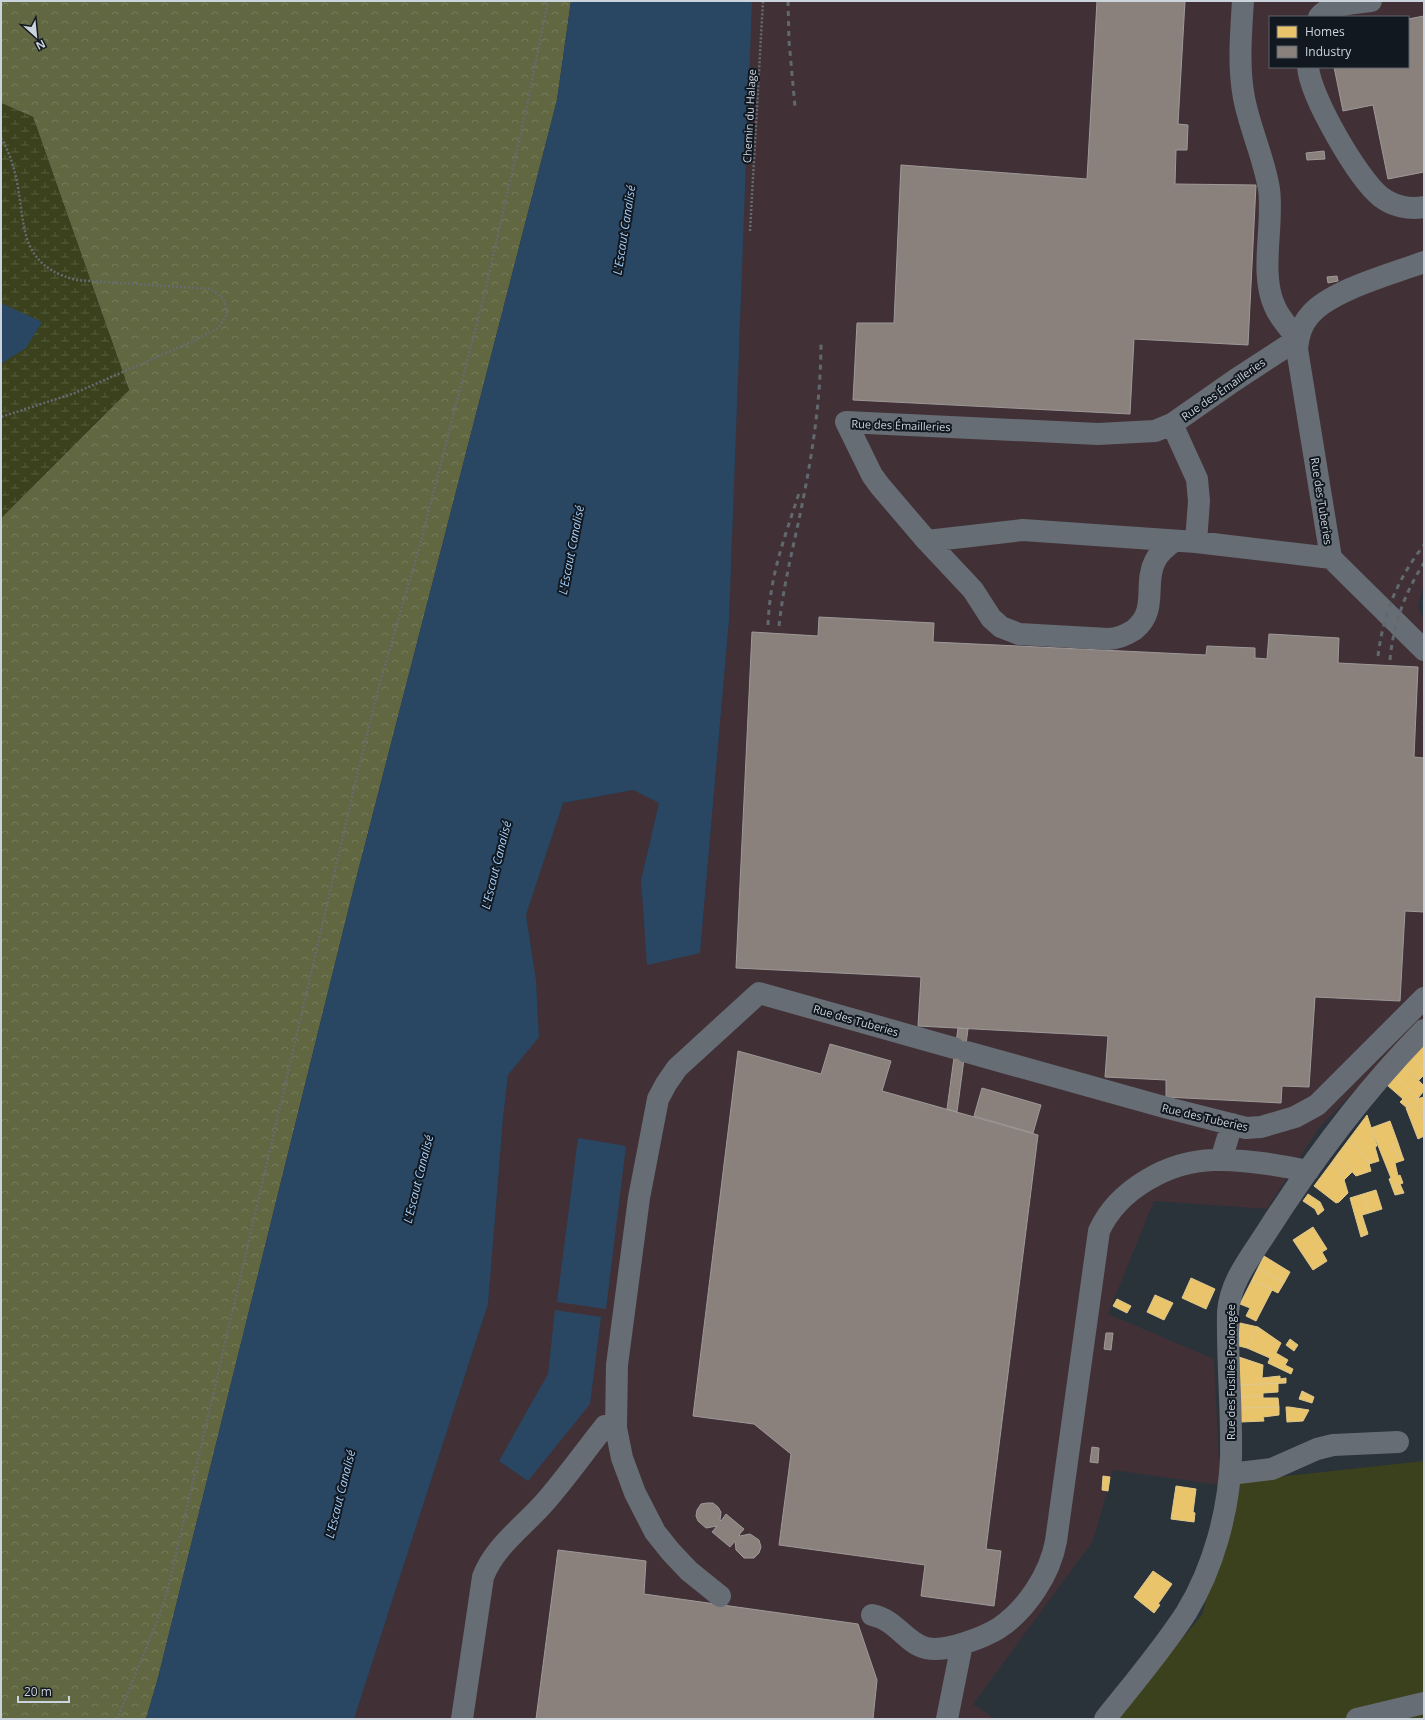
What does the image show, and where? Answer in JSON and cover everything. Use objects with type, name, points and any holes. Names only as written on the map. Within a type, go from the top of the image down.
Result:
[{"type":"street","points":[[1243,1],[1240,55],[1242,83],[1247,110],[1265,171],[1269,192],[1270,288],[1275,307],[1298,339]]},
{"type":"street","points":[[1320,16],[1323,12],[1339,6],[1371,1]]},
{"type":"street","points":[[1308,68],[1313,88],[1320,106],[1343,146],[1369,185],[1380,196],[1395,205],[1423,210]]},
{"type":"street","points":[[1298,339],[1310,314],[1325,302],[1350,290],[1424,262]]},
{"type":"street","name":"Rue des Émailleries","points":[[927,541],[872,475],[846,422],[1102,434],[1148,432],[1172,424],[1235,380],[1298,339]]},
{"type":"street","name":"Rue des Tuberies","points":[[1298,339],[1298,358],[1331,558],[1424,650]]},
{"type":"street","points":[[1172,424],[1197,478],[1199,501],[1196,542]]},
{"type":"street","points":[[927,541],[1023,530],[1196,542],[1331,558]]},
{"type":"street","points":[[927,541],[973,590],[991,618],[1001,627],[1019,634],[1108,639],[1130,632],[1145,616],[1149,606],[1153,565],[1161,552],[1174,541]]},
{"type":"street","name":"Rue des Tuberies","points":[[720,1596],[689,1571],[670,1552],[655,1532],[635,1493],[622,1458],[616,1428],[617,1365],[639,1198],[658,1099],[677,1068],[759,992],[1152,1104],[1246,1128],[1261,1127],[1290,1119],[1310,1110],[1333,1091],[1424,998]]},
{"type":"street","name":"Rue des Fusillés Prolongée","points":[[1105,1719],[1170,1636],[1192,1600],[1210,1561],[1218,1536],[1227,1501],[1230,1474],[1231,1446],[1228,1320],[1230,1299],[1245,1266],[1284,1204],[1308,1171],[1381,1075],[1424,1030]]},
{"type":"street","points":[[1221,1160],[1232,1124]]},
{"type":"street","points":[[872,1615],[888,1620],[912,1641],[926,1648],[941,1649],[962,1644],[989,1634],[1006,1622],[1014,1614],[1038,1585],[1054,1550],[1099,1231],[1102,1224],[1118,1203],[1136,1188],[1155,1176],[1172,1169],[1195,1163],[1221,1160],[1279,1165],[1308,1171]]},
{"type":"street","points":[[462,1719],[483,1577],[487,1567],[500,1548],[551,1495],[605,1426]]},
{"type":"street","points":[[1230,1474],[1272,1469],[1317,1449],[1333,1444],[1398,1442]]},
{"type":"street","points":[[947,1719],[962,1644]]},
{"type":"street","points":[[1357,1719],[1424,1703]]},
{"type":"path","points":[[117,1719],[158,1619],[167,1593],[379,684],[421,542],[486,288],[526,110],[548,1]]},
{"type":"path","name":"Chemin du Halage","points":[[750,231],[763,1]]},
{"type":"path","points":[[1,138],[11,161],[12,185]]},
{"type":"path","points":[[1,417],[75,393],[191,342],[218,328],[227,314],[224,299],[211,289],[76,280],[57,276],[44,270]]},
{"type":"shaded area","points":[[752,1],[1424,1],[1424,583],[1418,608],[1424,618],[1424,1018],[1319,1128],[1267,1209],[1154,1201],[1108,1314],[1214,1359],[1220,1485],[1113,1470],[1093,1541],[973,1704],[995,1719],[354,1719],[488,1304],[508,1075],[539,1036],[536,980],[526,915],[563,803],[633,790],[659,803],[641,880],[700,953],[729,620]]},
{"type":"green space","points":[[1,1],[571,1],[557,100],[354,887],[158,1678],[146,1719],[1,1719],[1,518],[129,390],[33,117],[1,103]]},
{"type":"green space","points":[[1,103],[33,117],[129,390],[1,518]]},
{"type":"green space","points":[[1424,1461],[1424,1719],[1114,1719],[1202,1615],[1239,1481]]},
{"type":"water","name":"L'Escaut Canalisé","points":[[571,1],[752,1],[729,620],[700,953],[647,965],[641,880],[659,803],[633,790],[563,803],[526,915],[536,980],[539,1037],[508,1075],[488,1304],[354,1719],[146,1719],[158,1678],[354,887],[557,100]]},
{"type":"water","points":[[1,303],[42,322],[26,348],[1,364]]},
{"type":"water","points":[[578,1138],[626,1146],[606,1309],[557,1302]]},
{"type":"water","points":[[555,1310],[601,1317],[590,1404],[528,1481],[499,1461],[548,1374]]},
{"type":"building: Homes","points":[[1424,1045],[1424,1068],[1412,1057]]},
{"type":"building: Homes","points":[[1412,1057],[1424,1068],[1424,1075],[1419,1080],[1405,1066]]},
{"type":"building: Homes","points":[[1405,1066],[1423,1085],[1424,1091],[1418,1098],[1396,1076]]},
{"type":"building: Homes","points":[[1396,1076],[1419,1099],[1416,1099],[1424,1122],[1424,1136],[1418,1139],[1406,1108],[1411,1106],[1387,1085]]},
{"type":"building: Homes","points":[[1424,1097],[1424,1117],[1423,1117],[1416,1099]]},
{"type":"building: Homes","points":[[1403,1099],[1411,1106],[1407,1108],[1400,1102]]},
{"type":"building: Homes","points":[[1367,1115],[1377,1146],[1375,1147],[1379,1161],[1369,1164],[1368,1160],[1349,1139]]},
{"type":"building: Homes","points":[[1390,1121],[1398,1143],[1393,1145],[1397,1156],[1402,1155],[1404,1160],[1395,1163],[1398,1176],[1400,1175],[1403,1183],[1392,1187],[1389,1179],[1391,1178],[1371,1128]]},
{"type":"building: Homes","points":[[1349,1139],[1368,1160],[1371,1171],[1356,1176],[1337,1155]]},
{"type":"building: Homes","points":[[1398,1143],[1402,1155],[1397,1156],[1393,1145]]},
{"type":"building: Homes","points":[[1337,1155],[1352,1172],[1344,1180],[1342,1173],[1332,1162]]},
{"type":"building: Homes","points":[[1332,1162],[1342,1173],[1348,1193],[1336,1203],[1314,1186]]},
{"type":"building: Homes","points":[[1400,1184],[1404,1193],[1395,1195],[1392,1187]]},
{"type":"building: Homes","points":[[1376,1190],[1382,1209],[1369,1213],[1363,1194]]},
{"type":"building: Homes","points":[[1308,1194],[1320,1202],[1315,1209],[1303,1201]]},
{"type":"building: Homes","points":[[1363,1194],[1369,1213],[1362,1215],[1368,1234],[1361,1237],[1350,1198]]},
{"type":"building: Homes","points":[[1320,1202],[1324,1210],[1318,1215],[1315,1209]]},
{"type":"building: Homes","points":[[1313,1227],[1327,1249],[1322,1252],[1327,1261],[1313,1270],[1293,1240]]},
{"type":"building: Homes","points":[[1264,1256],[1290,1272],[1284,1283],[1258,1268]]},
{"type":"building: Homes","points":[[1258,1268],[1284,1283],[1278,1293],[1252,1280]]},
{"type":"building: Homes","points":[[1191,1278],[1215,1289],[1206,1309],[1182,1298]]},
{"type":"building: Homes","points":[[1252,1280],[1272,1290],[1256,1321],[1246,1316],[1250,1308],[1240,1304]]},
{"type":"building: Homes","points":[[1155,1295],[1173,1303],[1164,1320],[1147,1312]]},
{"type":"building: Homes","points":[[1117,1299],[1131,1306],[1127,1313],[1113,1306]]},
{"type":"building: Homes","points":[[1240,1323],[1258,1327],[1247,1348],[1239,1346]]},
{"type":"building: Homes","points":[[1258,1327],[1281,1343],[1276,1353],[1288,1360],[1285,1365],[1293,1369],[1291,1374],[1268,1363],[1270,1358],[1247,1348]]},
{"type":"building: Homes","points":[[1290,1339],[1298,1345],[1294,1351],[1286,1345]]},
{"type":"building: Homes","points":[[1239,1357],[1263,1365],[1262,1378],[1280,1376],[1280,1379],[1286,1378],[1286,1383],[1240,1385]]},
{"type":"building: Homes","points":[[1278,1383],[1278,1392],[1263,1393],[1263,1396],[1240,1397],[1240,1385]]},
{"type":"building: Homes","points":[[1302,1391],[1314,1397],[1312,1403],[1299,1399]]},
{"type":"building: Homes","points":[[1263,1396],[1263,1398],[1278,1398],[1279,1407],[1240,1408],[1240,1397]]},
{"type":"building: Homes","points":[[1279,1407],[1279,1415],[1263,1417],[1264,1421],[1241,1422],[1240,1408]]},
{"type":"building: Homes","points":[[1286,1407],[1309,1410],[1303,1421],[1287,1422]]},
{"type":"building: Homes","points":[[1103,1476],[1110,1477],[1108,1491],[1102,1490]]},
{"type":"building: Homes","points":[[1176,1486],[1196,1489],[1193,1512],[1195,1513],[1194,1522],[1171,1519]]},
{"type":"building: Homes","points":[[1153,1571],[1172,1584],[1158,1604],[1160,1605],[1154,1613],[1134,1597]]},
{"type":"building: Industry","points":[[1097,1],[1185,1],[1178,124],[1188,125],[1187,150],[1176,150],[1175,184],[1256,185],[1248,345],[1134,339],[1130,414],[853,400],[857,323],[894,323],[901,165],[1087,179]]},
{"type":"building: Industry","points":[[1424,16],[1424,172],[1388,179],[1373,105],[1343,111],[1334,68],[1409,68],[1409,19]]},
{"type":"building: Industry","points":[[1324,151],[1325,159],[1307,160],[1306,153]]},
{"type":"building: Industry","points":[[1337,276],[1338,281],[1328,283],[1327,277]]},
{"type":"building: Industry","points":[[819,617],[934,623],[933,642],[1206,655],[1207,646],[1255,648],[1255,658],[1267,659],[1269,634],[1339,638],[1338,663],[1418,667],[1414,757],[1424,758],[1424,912],[1405,911],[1400,1001],[1315,997],[1309,1087],[1282,1086],[1281,1103],[1166,1097],[1166,1080],[1105,1077],[1108,1036],[918,1026],[921,977],[736,968],[752,632],[818,636]]},
{"type":"building: Industry","points":[[958,1028],[968,1029],[957,1112],[947,1109]]},
{"type":"building: Industry","points":[[830,1044],[891,1061],[882,1091],[1038,1135],[986,1549],[1001,1551],[994,1606],[921,1596],[925,1565],[779,1545],[791,1454],[754,1424],[693,1416],[738,1051],[821,1074]]},
{"type":"building: Industry","points":[[982,1088],[1041,1105],[1033,1133],[974,1116]]},
{"type":"building: Industry","points":[[1106,1333],[1113,1333],[1111,1350],[1104,1349]]},
{"type":"building: Industry","points":[[1092,1447],[1099,1448],[1098,1463],[1090,1462]]},
{"type":"building: Industry","points":[[713,1503],[718,1507],[721,1512],[721,1521],[726,1514],[744,1529],[739,1535],[740,1536],[750,1534],[759,1540],[761,1547],[759,1553],[754,1558],[744,1558],[736,1550],[735,1541],[730,1547],[712,1532],[717,1526],[706,1528],[698,1521],[696,1516],[697,1510],[701,1504]]},
{"type":"building: Industry","points":[[558,1550],[646,1561],[644,1594],[858,1624],[877,1680],[873,1719],[536,1719]]},
{"type":"railway","points":[[788,1],[789,41],[795,107]]},
{"type":"railway","points":[[779,626],[785,584],[812,450],[818,407],[821,340]]},
{"type":"railway","points":[[768,625],[769,607],[775,573],[783,542],[799,493]]},
{"type":"railway","points":[[1378,656],[1380,641],[1393,597],[1407,570],[1424,545]]},
{"type":"railway","points":[[1390,660],[1394,634],[1401,609],[1411,585],[1424,563]]}]
